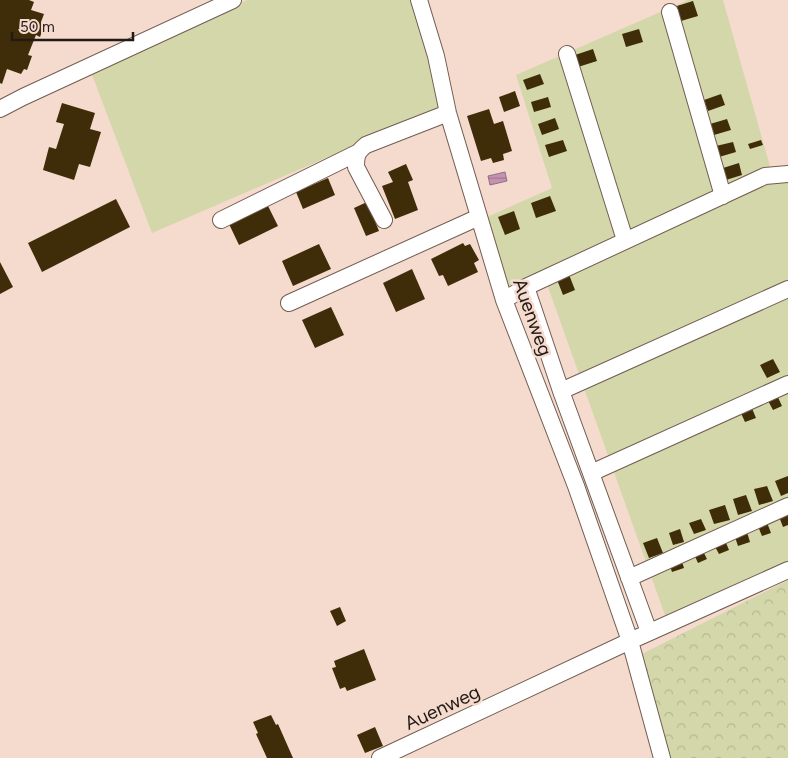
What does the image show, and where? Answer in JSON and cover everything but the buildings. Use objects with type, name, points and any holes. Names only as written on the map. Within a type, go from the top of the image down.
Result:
[{"type":"street","points":[[0,109],[233,0]]},
{"type":"street","name":"Auenweg","points":[[419,0],[436,56],[448,113],[504,300],[576,486],[630,641],[662,758]]},
{"type":"street","points":[[670,12],[723,196]]},
{"type":"street","points":[[566,54],[625,240]]},
{"type":"street","points":[[221,220],[357,153],[366,145],[448,113]]},
{"type":"street","points":[[357,153],[356,167],[384,220]]},
{"type":"street","points":[[504,300],[526,287],[765,176],[788,174]]},
{"type":"street","points":[[290,303],[479,216]]},
{"type":"street","points":[[526,287],[561,391],[649,632]]},
{"type":"street","points":[[561,391],[788,289]]},
{"type":"street","points":[[591,473],[788,384]]},
{"type":"street","points":[[629,578],[788,506]]},
{"type":"street","points":[[630,641],[788,570]]},
{"type":"street","name":"Auenweg","points":[[380,758],[630,641]]},
{"type":"green space","points":[[247,0],[415,0],[440,101],[437,110],[152,233],[91,72]]},
{"type":"green space","points":[[688,0],[723,0],[771,170],[788,170],[788,562],[666,618],[543,273],[509,287],[487,217],[552,188],[516,75]]},
{"type":"green space","points":[[788,580],[788,758],[654,758],[628,661]]},
{"type":"shaded area","points":[[505,172],[507,181],[490,185],[488,176]]}]
